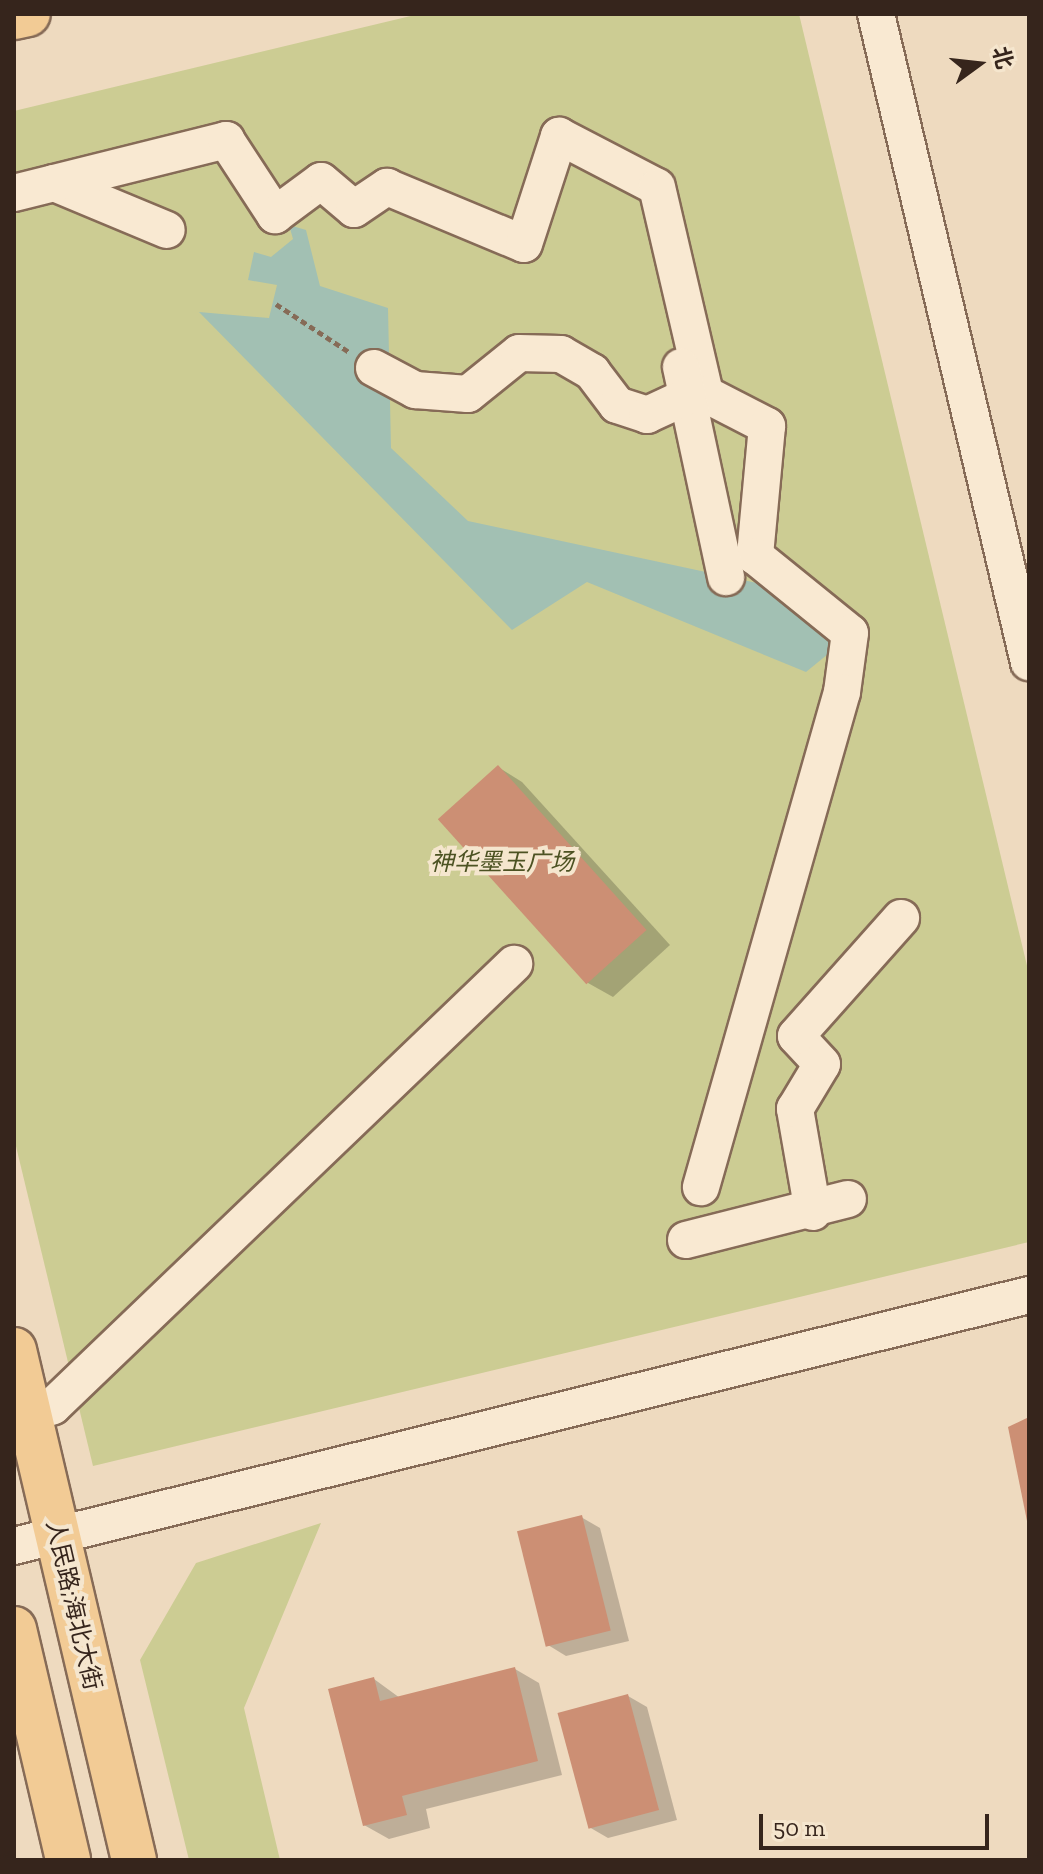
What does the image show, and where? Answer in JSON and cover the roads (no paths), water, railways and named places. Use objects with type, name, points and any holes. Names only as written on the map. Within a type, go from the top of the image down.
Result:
[{"type":"main road","points":[[14,17],[28,14]]},
{"type":"main road","name":"人民路;海北大街","points":[[14,1350],[134,1860]]},
{"type":"main road","points":[[14,1629],[68,1860]]},
{"type":"street","points":[[876,14],[1029,662]]},
{"type":"street","points":[[898,14],[1029,569]]},
{"type":"street","points":[[14,193],[226,140],[275,215],[321,181],[354,209],[387,187],[524,244],[559,136],[657,187],[705,394],[767,426],[755,556],[850,633],[842,692],[701,1187]]},
{"type":"street","points":[[636,174],[726,577]]},
{"type":"street","points":[[54,183],[167,230]]},
{"type":"street","points":[[374,368],[415,390],[468,394],[519,353],[561,354],[592,372],[617,405],[647,415],[688,396]]},
{"type":"street","points":[[813,1212],[795,1109],[822,1064],[796,1036],[901,918]]},
{"type":"street","points":[[29,1414],[53,1406],[514,964]]},
{"type":"street","points":[[686,1240],[813,1212],[848,1199]]},
{"type":"street","points":[[14,1546],[1029,1295]]},
{"type":"park label","name":"神华墨玉广场","points":[[502,862]]}]
